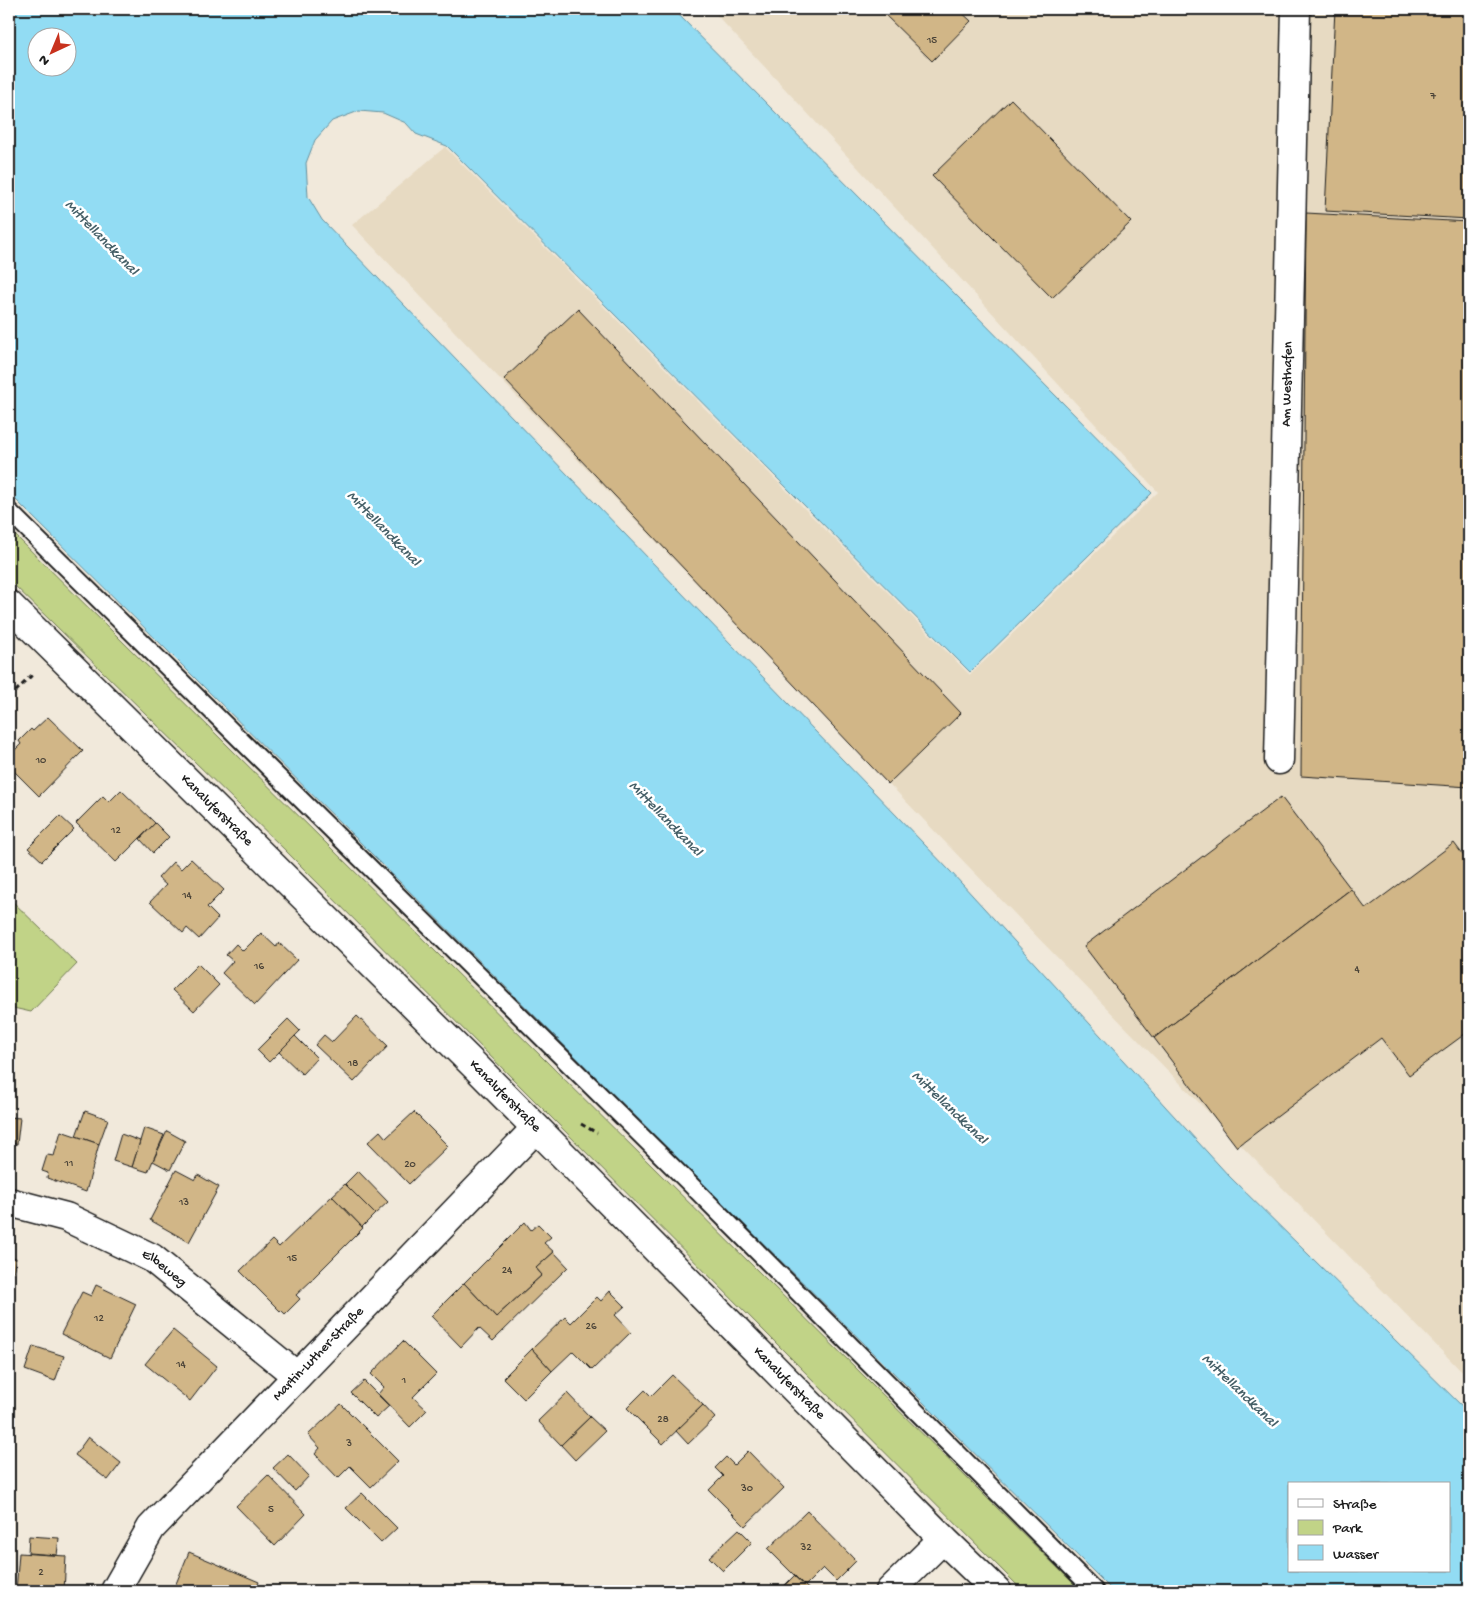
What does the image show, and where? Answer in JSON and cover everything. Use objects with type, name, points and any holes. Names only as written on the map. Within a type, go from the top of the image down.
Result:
[{"type":"street","name":"Am Westhafen","points":[[1279,760],[1296,9]]},
{"type":"street","name":"Kanaluferstraße","points":[[9,605],[536,1128],[943,1539],[997,1591]]},
{"type":"street","name":"Martin-Luther-Straße","points":[[115,1591],[151,1528],[536,1128]]},
{"type":"street","name":"Elbeweg","points":[[9,1202],[66,1217],[152,1258],[297,1376]]},
{"type":"street","points":[[890,1591],[943,1539]]},
{"type":"lane","points":[[9,511],[686,1180],[1095,1591]]},
{"type":"shaded area","points":[[711,9],[1469,9],[1469,1379],[971,869],[352,225],[445,147],[970,675],[1158,492]]},
{"type":"green space","points":[[9,529],[1081,1591],[1023,1591],[286,851],[9,580]]},
{"type":"green space","points":[[9,898],[77,964],[31,1012],[9,1007]]},
{"type":"water","name":"Mittellandkanal","points":[[9,9],[673,9],[1152,493],[970,672],[447,146],[416,134],[406,123],[383,113],[359,111],[332,121],[315,140],[306,163],[308,197],[322,220],[951,872],[1229,1176],[1469,1413],[1469,1591],[1113,1591],[9,493]]},
{"type":"building","points":[[879,9],[958,9],[971,21],[932,61]]},
{"type":"building","points":[[1335,9],[1469,9],[1469,219],[1325,211]]},
{"type":"building","points":[[1011,99],[1131,222],[1052,298],[932,176]]},
{"type":"building","points":[[1306,213],[1469,222],[1469,787],[1301,776]]},
{"type":"building","points":[[578,309],[961,713],[888,784],[504,379]]},
{"type":"building","points":[[48,717],[83,751],[39,796],[9,766],[9,756],[21,744],[19,741],[31,729],[33,731]]},
{"type":"building","points":[[121,790],[155,823],[116,862],[76,823],[103,796],[109,802]]},
{"type":"building","points":[[1281,797],[1351,889],[1154,1038],[1084,946]]},
{"type":"building","points":[[60,816],[74,829],[42,861],[28,848]]},
{"type":"building","points":[[155,823],[169,837],[153,853],[140,839]]},
{"type":"building","points":[[1454,843],[1469,863],[1469,1031],[1409,1075],[1381,1038],[1237,1147],[1154,1038],[1351,889],[1366,909]]},
{"type":"building","points":[[191,859],[224,890],[207,907],[218,918],[199,939],[187,928],[183,933],[150,902],[166,885],[158,878],[173,862],[181,869]]},
{"type":"building","points":[[261,933],[276,947],[279,943],[297,960],[255,1005],[222,973],[233,961],[226,955],[236,944],[243,951]]},
{"type":"building","points":[[198,964],[219,985],[194,1011],[172,990]]},
{"type":"building","points":[[357,1016],[388,1046],[354,1082],[315,1045],[324,1035],[332,1042]]},
{"type":"building","points":[[288,1019],[300,1031],[269,1062],[257,1050]]},
{"type":"building","points":[[295,1036],[317,1058],[302,1074],[279,1052]]},
{"type":"building","points":[[85,1111],[108,1119],[99,1144],[76,1136]]},
{"type":"building","points":[[414,1112],[448,1146],[409,1184],[368,1142],[380,1131],[386,1138]]},
{"type":"building","points":[[9,1117],[20,1118],[17,1144],[9,1143]]},
{"type":"building","points":[[144,1128],[164,1135],[148,1172],[132,1167]]},
{"type":"building","points":[[61,1131],[99,1144],[86,1192],[47,1178],[48,1173],[42,1171],[47,1155],[54,1156]]},
{"type":"building","points":[[167,1131],[185,1141],[170,1170],[153,1161]]},
{"type":"building","points":[[121,1134],[140,1141],[132,1167],[113,1161]]},
{"type":"building","points":[[176,1170],[195,1180],[198,1175],[219,1187],[189,1242],[150,1220]]},
{"type":"building","points":[[358,1171],[388,1202],[375,1214],[345,1184]]},
{"type":"building","points":[[345,1184],[375,1214],[362,1227],[332,1196]]},
{"type":"building","points":[[332,1196],[363,1228],[296,1295],[300,1299],[285,1314],[240,1271],[272,1240],[279,1247]]},
{"type":"building","points":[[525,1222],[531,1230],[538,1224],[551,1237],[544,1243],[554,1252],[536,1268],[542,1275],[496,1317],[464,1283]]},
{"type":"building","points":[[554,1252],[568,1267],[493,1341],[479,1328],[461,1347],[431,1316],[464,1283],[496,1317],[542,1275],[536,1268]]},
{"type":"building","points":[[9,1257],[16,1258],[9,1293]]},
{"type":"building","points":[[96,1285],[136,1304],[110,1358],[61,1334],[82,1292],[91,1296]]},
{"type":"building","points":[[610,1291],[625,1306],[615,1315],[631,1332],[592,1370],[573,1351],[552,1371],[532,1349],[565,1317],[571,1323],[597,1297],[601,1301]]},
{"type":"building","points":[[173,1330],[217,1366],[190,1401],[145,1364]]},
{"type":"building","points":[[403,1341],[436,1374],[413,1397],[427,1410],[410,1427],[378,1394],[384,1387],[371,1374]]},
{"type":"building","points":[[33,1346],[64,1356],[55,1381],[25,1370]]},
{"type":"building","points":[[532,1349],[552,1371],[524,1399],[503,1378]]},
{"type":"building","points":[[672,1375],[703,1405],[663,1444],[627,1408],[645,1390],[651,1396]]},
{"type":"building","points":[[364,1381],[389,1406],[376,1418],[351,1393]]},
{"type":"building","points":[[567,1393],[590,1417],[561,1445],[538,1421]]},
{"type":"building","points":[[341,1404],[398,1461],[371,1487],[350,1466],[338,1478],[315,1454],[320,1448],[308,1435]]},
{"type":"building","points":[[703,1405],[715,1418],[688,1444],[676,1431]]},
{"type":"building","points":[[590,1417],[605,1431],[575,1460],[561,1445]]},
{"type":"building","points":[[88,1437],[121,1463],[108,1480],[75,1455]]},
{"type":"building","points":[[748,1451],[784,1488],[745,1526],[709,1490],[723,1476],[715,1468],[726,1457],[734,1465]]},
{"type":"building","points":[[288,1454],[309,1476],[295,1491],[273,1468]]},
{"type":"building","points":[[268,1475],[306,1514],[275,1546],[236,1506]]},
{"type":"building","points":[[362,1493],[397,1528],[381,1543],[346,1508]]},
{"type":"building","points":[[807,1511],[856,1561],[836,1581],[823,1568],[805,1586],[768,1549]]},
{"type":"building","points":[[739,1529],[752,1542],[723,1571],[709,1557]]},
{"type":"building","points":[[29,1536],[59,1538],[57,1555],[28,1553]]},
{"type":"building","points":[[189,1552],[259,1582],[255,1591],[173,1591]]},
{"type":"building","points":[[19,1553],[66,1556],[64,1591],[16,1591]]},
{"type":"building","points":[[794,1576],[805,1586],[811,1591],[779,1591]]}]
